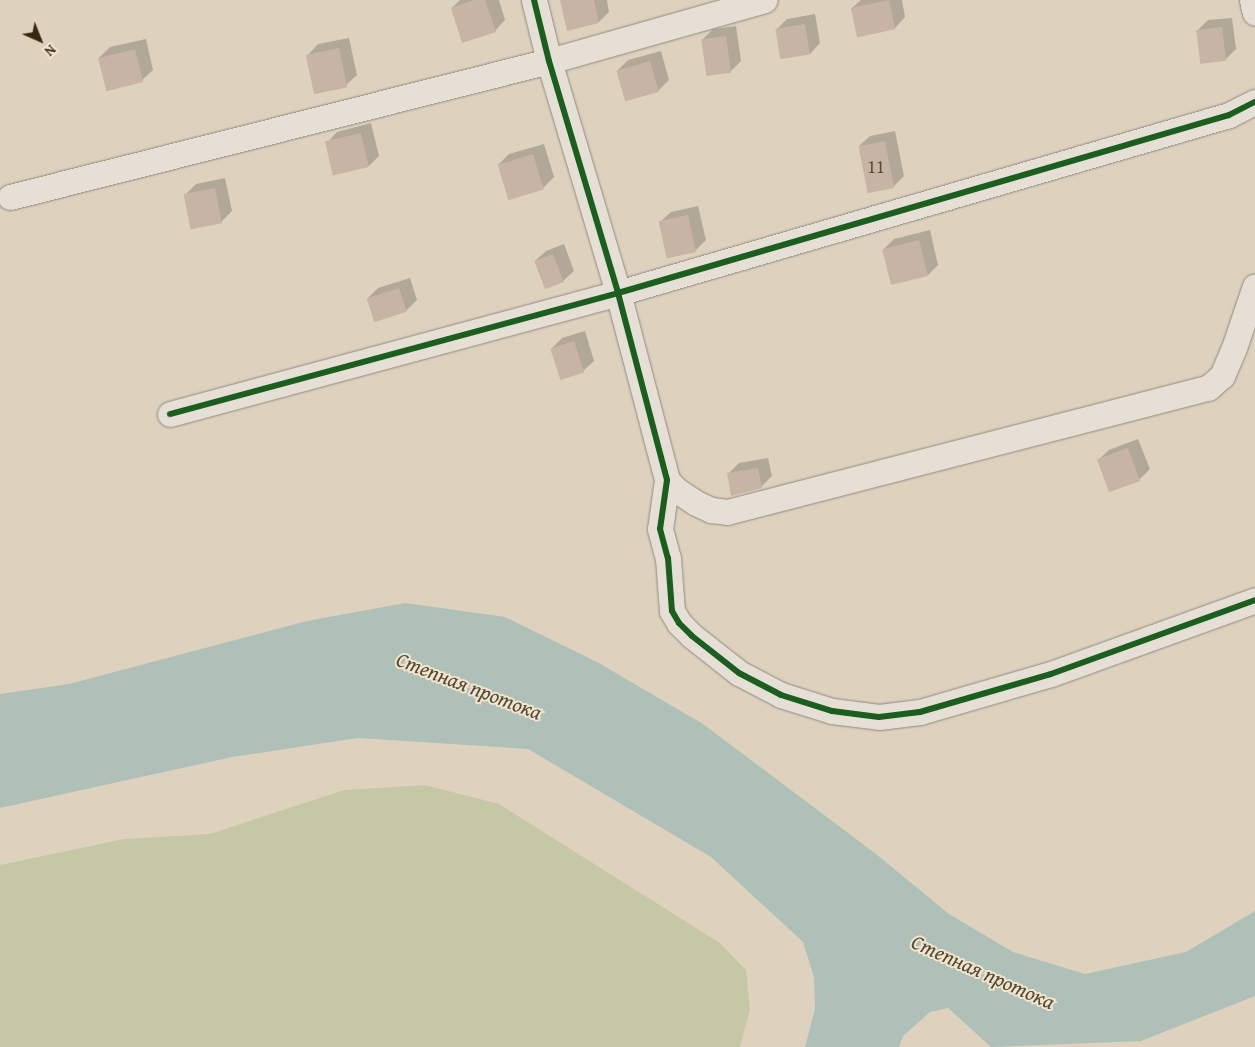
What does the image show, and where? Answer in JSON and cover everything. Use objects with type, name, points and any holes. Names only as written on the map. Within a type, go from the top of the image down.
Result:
[{"type":"street","points":[[534,0],[549,61],[618,293],[667,480],[660,529],[668,558],[672,611],[679,623],[692,636],[739,673],[781,695],[832,711],[880,717],[920,712],[1051,674],[1255,600]]},
{"type":"street","points":[[10,197],[549,61],[765,0]]},
{"type":"street","points":[[1252,0],[1255,13]]},
{"type":"street","points":[[170,414],[618,293],[1229,115],[1255,102]]},
{"type":"street","points":[[667,480],[675,489],[696,503],[711,510],[728,512],[1208,388],[1222,376],[1234,348],[1255,286]]},
{"type":"green space","points":[[425,785],[499,804],[720,943],[746,970],[750,1009],[740,1047],[0,1047],[0,865],[124,839],[210,834],[344,790]]},
{"type":"water","name":"Степная протока","points":[[405,603],[505,617],[597,662],[703,724],[876,854],[949,914],[1013,952],[1085,974],[1186,952],[1255,911],[1255,996],[1141,1041],[991,1047],[948,1008],[930,1012],[903,1036],[899,1047],[805,1047],[815,1009],[814,977],[803,942],[711,857],[528,749],[358,738],[232,757],[0,808],[0,694],[69,684],[307,621]]},
{"type":"building","points":[[474,0],[485,0],[496,32],[462,43],[451,8]]},
{"type":"building","points":[[560,0],[594,0],[599,23],[567,31]]},
{"type":"building","points":[[889,0],[895,29],[857,37],[851,8]]},
{"type":"building","points":[[805,24],[810,55],[780,59],[775,29]]},
{"type":"building","points":[[1222,27],[1226,61],[1200,64],[1196,30]]},
{"type":"building","points":[[726,36],[731,73],[706,76],[701,39]]},
{"type":"building","points":[[339,48],[347,87],[314,94],[306,55]]},
{"type":"building","points":[[135,49],[143,82],[106,91],[98,58]]},
{"type":"building","points":[[650,61],[659,92],[625,101],[616,71]]},
{"type":"building","points":[[361,133],[369,167],[333,175],[325,141]]},
{"type":"building","points":[[885,141],[894,188],[868,193],[858,146]]},
{"type":"building","points":[[533,154],[544,189],[508,200],[498,165]]},
{"type":"building","points":[[215,188],[222,223],[190,229],[184,194]]},
{"type":"building","points":[[688,215],[696,252],[667,258],[659,221]]},
{"type":"building","points":[[919,240],[928,276],[891,285],[882,249]]},
{"type":"building","points":[[553,254],[564,282],[545,289],[534,261]]},
{"type":"building","points":[[399,288],[407,312],[374,322],[367,299]]},
{"type":"building","points":[[574,341],[584,372],[560,380],[550,349]]},
{"type":"building","points":[[1128,448],[1140,481],[1109,492],[1097,459]]},
{"type":"building","points":[[758,468],[762,488],[731,496],[727,473]]},
{"type":"cycle path","points":[[534,0],[549,61],[618,293],[667,480],[660,529],[668,558],[672,611],[679,623],[692,636],[739,673],[781,695],[832,711],[879,717],[920,712],[1051,674],[1255,600]]},
{"type":"cycle path","points":[[170,414],[618,293],[1229,115],[1255,102]]}]
